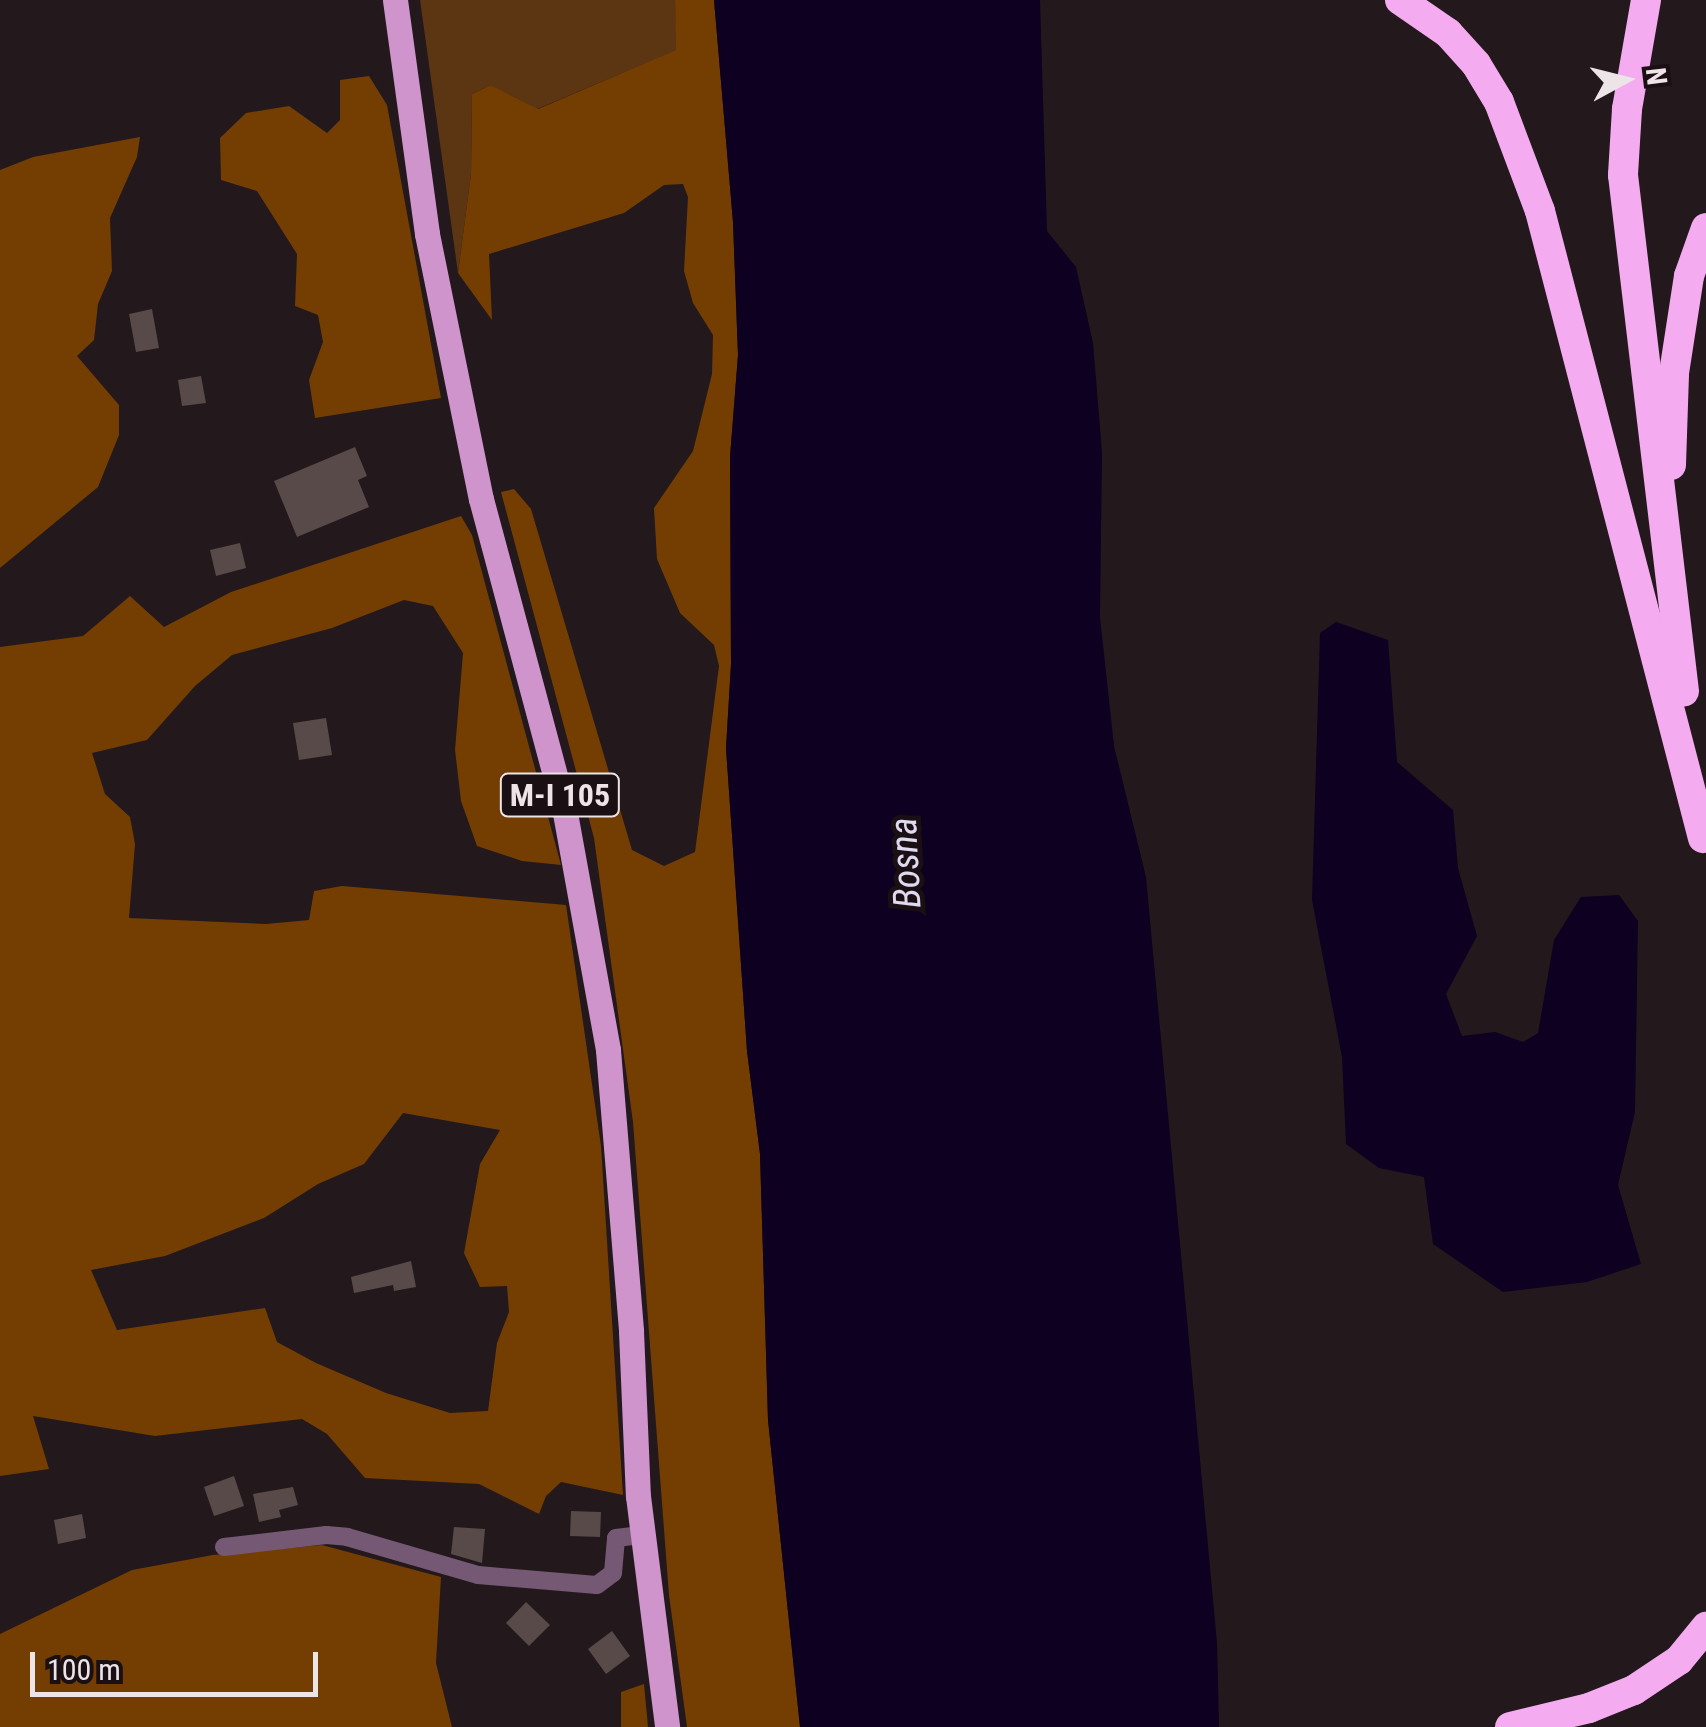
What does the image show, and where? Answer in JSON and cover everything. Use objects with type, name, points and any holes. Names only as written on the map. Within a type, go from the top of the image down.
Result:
[{"type":"highway","points":[[1400,0],[1448,32],[1482,74],[1499,102],[1540,210],[1704,851]]},
{"type":"highway","points":[[1646,0],[1627,109],[1624,175],[1704,851]]},
{"type":"highway","points":[[1672,598],[1674,372],[1689,276],[1706,228]]},
{"type":"highway","points":[[1510,1727],[1589,1708],[1634,1690],[1679,1660],[1706,1627]]},
{"type":"main road","name":"M-I 105","points":[[396,0],[426,234],[481,499],[565,813],[602,1013],[622,1198],[642,1535],[667,1727]]},
{"type":"street","points":[[224,1546],[336,1536],[478,1576],[597,1585],[613,1573],[616,1538],[642,1535]]},
{"type":"shaded area","points":[[420,0],[675,0],[677,50],[537,109],[491,85],[472,94],[471,174],[458,273]]},
{"type":"shaded area","points":[[675,0],[714,0],[733,222],[738,355],[730,457],[731,664],[726,748],[747,1051],[760,1154],[768,1420],[800,1727],[687,1727],[669,1595],[633,1122],[594,838],[501,492],[514,489],[531,509],[632,850],[664,866],[695,852],[719,666],[714,645],[680,613],[657,559],[654,508],[693,451],[712,374],[713,335],[693,303],[684,271],[688,197],[683,184],[664,185],[624,213],[489,254],[492,320],[458,273],[471,174],[472,94],[491,85],[538,109],[676,50]]},
{"type":"shaded area","points":[[369,76],[387,105],[441,398],[315,418],[309,380],[323,342],[318,315],[295,306],[297,254],[257,191],[221,180],[220,138],[246,113],[289,106],[327,133],[340,120],[340,80]]},
{"type":"shaded area","points":[[140,137],[137,157],[110,218],[112,271],[98,304],[94,340],[77,356],[119,405],[119,435],[98,487],[0,568],[0,170],[33,157]]},
{"type":"shaded area","points":[[461,516],[472,535],[561,865],[522,861],[477,846],[461,801],[455,750],[463,653],[433,606],[404,600],[332,628],[232,655],[195,686],[147,740],[92,753],[105,794],[130,817],[135,844],[129,918],[266,924],[309,920],[314,891],[342,886],[566,905],[601,1146],[623,1495],[561,1482],[546,1496],[539,1514],[479,1484],[365,1478],[327,1434],[302,1419],[155,1436],[33,1416],[49,1469],[0,1476],[0,647],[83,636],[130,596],[164,627],[231,592]],"holes":[[[403,1113],[500,1130],[480,1164],[464,1253],[480,1287],[507,1286],[509,1312],[497,1343],[488,1411],[450,1413],[386,1393],[316,1363],[277,1342],[265,1308],[117,1330],[91,1270],[165,1256],[264,1218],[318,1184],[364,1164]]]},
{"type":"shaded area","points":[[322,1545],[441,1577],[436,1663],[452,1727],[0,1727],[0,1634],[132,1570],[213,1555]]},
{"type":"shaded area","points":[[644,1684],[648,1727],[621,1727],[621,1692]]},
{"type":"water","name":"Bosna","points":[[714,0],[1040,0],[1047,231],[1076,267],[1093,343],[1102,452],[1100,617],[1114,746],[1146,877],[1217,1643],[1219,1727],[800,1727],[768,1420],[760,1154],[747,1051],[726,748],[731,664],[730,457],[738,355],[733,222]]},
{"type":"water","points":[[1336,622],[1388,640],[1397,762],[1453,810],[1458,868],[1477,936],[1446,994],[1462,1036],[1495,1032],[1523,1042],[1538,1033],[1554,940],[1581,897],[1619,895],[1638,921],[1635,1112],[1618,1185],[1641,1264],[1587,1282],[1503,1292],[1433,1244],[1424,1177],[1379,1168],[1346,1144],[1342,1057],[1312,900],[1320,633]]},
{"type":"building","points":[[152,309],[159,348],[136,352],[129,314]]},
{"type":"building","points":[[201,376],[206,403],[182,406],[178,380]]},
{"type":"building","points":[[355,447],[367,476],[358,480],[369,507],[297,537],[274,481]]},
{"type":"building","points":[[240,543],[246,568],[216,576],[210,550]]},
{"type":"building","points":[[326,718],[332,755],[299,760],[293,723]]},
{"type":"building","points":[[411,1261],[416,1287],[394,1291],[393,1285],[354,1293],[351,1277]]},
{"type":"building","points":[[234,1476],[244,1506],[214,1516],[204,1487]]},
{"type":"building","points":[[293,1487],[298,1505],[279,1510],[281,1517],[259,1522],[253,1494]]},
{"type":"building","points":[[571,1511],[601,1512],[600,1537],[570,1536]]},
{"type":"building","points":[[82,1514],[86,1538],[58,1544],[54,1520]]},
{"type":"building","points":[[454,1527],[485,1529],[482,1563],[451,1554]]},
{"type":"building","points":[[526,1602],[550,1625],[529,1646],[506,1623]]},
{"type":"building","points":[[612,1631],[630,1656],[606,1674],[588,1649]]}]
